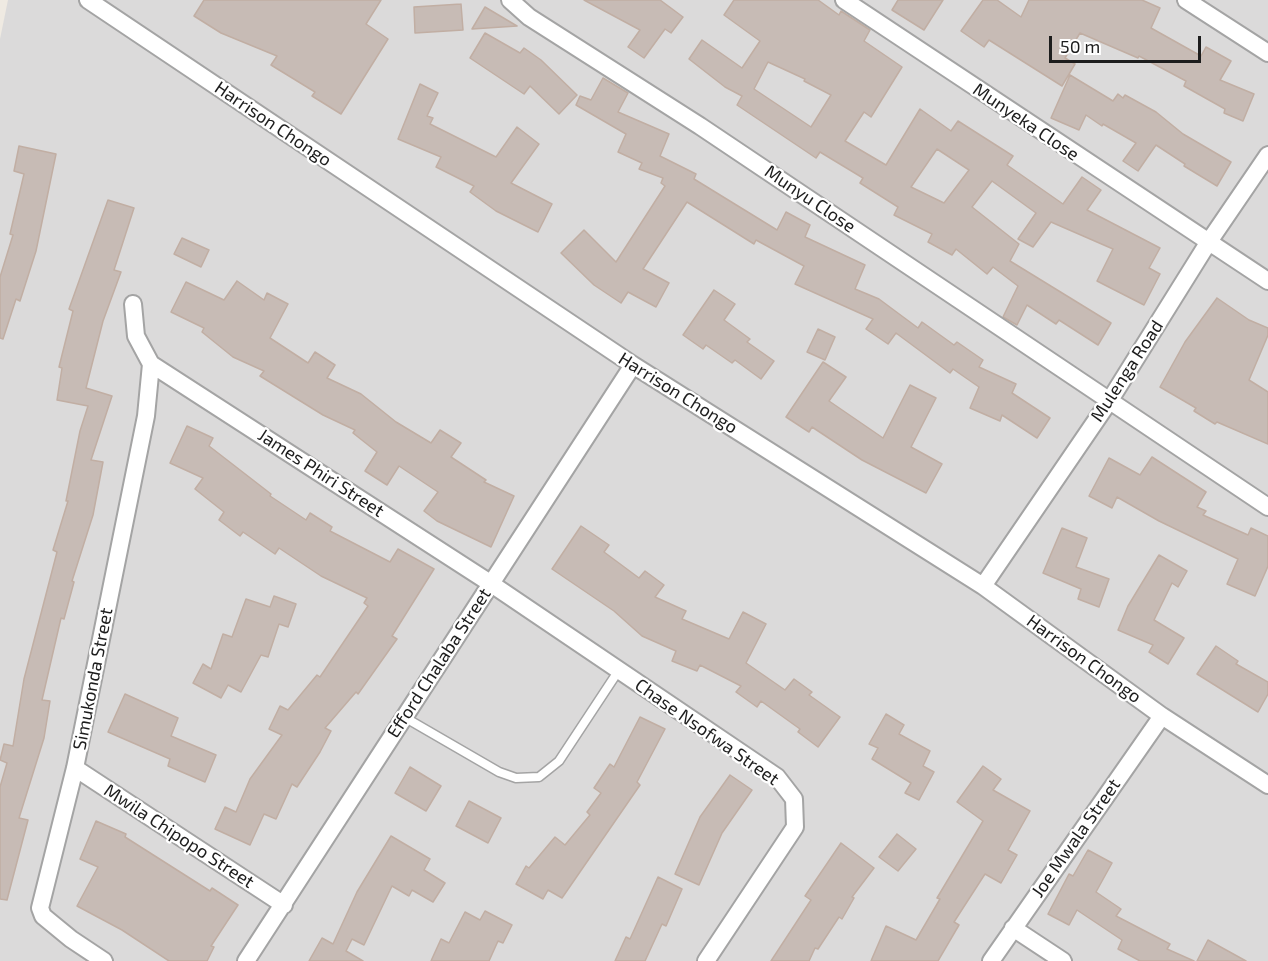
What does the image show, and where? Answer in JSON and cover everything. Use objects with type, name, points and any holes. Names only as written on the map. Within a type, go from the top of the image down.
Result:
[{"type":"street","name":"Harrison Chongo","points":[[88,0],[633,365],[983,586],[1162,716],[1268,785]]},
{"type":"street","name":"Munyu Close","points":[[510,0],[529,17],[700,126],[1268,507]]},
{"type":"street","name":"Munyeka Close","points":[[844,0],[1268,281]]},
{"type":"street","points":[[1186,0],[1268,53]]},
{"type":"street","name":"Mulenga Road","points":[[983,586],[1110,400],[1208,243],[1268,155]]},
{"type":"street","points":[[133,304],[136,336],[151,364]]},
{"type":"street","name":"James Phiri Street","points":[[151,364],[490,583]]},
{"type":"street","name":"Simukonda Street","points":[[104,961],[71,939],[43,916],[40,908],[75,768],[146,416],[151,364]]},
{"type":"street","name":"Efford Chalaba Street","points":[[246,961],[633,365]]},
{"type":"street","name":"Chase Nsofwa Street","points":[[490,583],[777,777],[794,799],[795,827],[706,961]]},
{"type":"street","name":"Joe Mwala Street","points":[[991,961],[1162,716]]},
{"type":"street","name":"Mwila Chipopo Street","points":[[75,768],[284,905]]},
{"type":"street","points":[[1013,928],[1063,961]]},
{"type":"lane","points":[[404,717],[499,772],[516,778],[539,777],[559,760],[619,670]]},
{"type":"shaded area","points":[[8,0],[1268,0],[1268,961],[0,961],[0,39]]},
{"type":"building","points":[[204,0],[381,0],[366,24],[388,39],[341,114],[312,96],[315,92],[271,65],[277,56],[221,33],[194,16]]},
{"type":"building","points":[[584,0],[660,0],[683,17],[671,33],[665,29],[644,58],[628,47],[640,30]]},
{"type":"building","points":[[734,0],[818,0],[839,15],[841,11],[870,30],[864,41],[902,67],[871,117],[864,112],[845,141],[886,165],[920,109],[951,131],[958,121],[1013,156],[1007,165],[1063,204],[1082,177],[1101,190],[1087,210],[1160,248],[1149,268],[1160,274],[1144,305],[1097,281],[1113,249],[1051,222],[1033,247],[1018,239],[1036,213],[992,181],[972,207],[1019,244],[1010,261],[1111,323],[1098,345],[1059,320],[1056,324],[1027,305],[1017,325],[1003,317],[1018,286],[993,267],[987,274],[956,249],[952,255],[928,242],[932,234],[894,215],[898,207],[860,183],[863,178],[820,152],[816,158],[737,105],[742,96],[725,87],[689,59],[702,40],[742,68],[760,41],[724,15]],"holes":[[[768,62],[805,79],[804,81],[831,95],[811,127],[754,89]],[[937,149],[969,170],[944,203],[911,187]]]},
{"type":"building","points":[[898,0],[943,0],[924,30],[892,10]]},
{"type":"building","points":[[983,0],[997,0],[1021,17],[1029,0],[1142,0],[1160,8],[1151,28],[1201,56],[1206,47],[1231,61],[1220,80],[1254,94],[1243,121],[1224,113],[1225,109],[1184,86],[1186,81],[1139,56],[1138,58],[1080,33],[1065,58],[1075,64],[1062,86],[989,40],[984,47],[961,31]]},
{"type":"building","points":[[461,4],[463,30],[415,33],[414,7]]},
{"type":"building","points":[[485,7],[517,26],[472,29]]},
{"type":"building","points":[[485,33],[520,53],[524,48],[541,60],[577,95],[559,114],[530,86],[524,94],[470,58]]},
{"type":"building","points":[[1070,75],[1113,101],[1118,94],[1123,98],[1125,95],[1156,112],[1183,134],[1231,162],[1217,186],[1184,166],[1185,164],[1156,145],[1138,171],[1123,161],[1136,143],[1086,115],[1079,130],[1051,118]]},
{"type":"building","points":[[603,78],[628,93],[618,112],[669,134],[660,156],[696,174],[694,179],[777,230],[786,212],[810,225],[805,237],[865,265],[855,289],[879,299],[918,328],[922,322],[954,345],[957,342],[983,360],[979,367],[1016,384],[1012,393],[1050,418],[1037,438],[1002,415],[1000,421],[970,408],[979,387],[953,369],[950,373],[896,333],[888,344],[866,329],[873,319],[795,284],[804,266],[756,240],[754,244],[687,202],[643,269],[669,283],[656,307],[628,292],[621,303],[594,285],[561,253],[584,230],[616,262],[665,186],[661,183],[663,178],[639,169],[642,163],[618,152],[626,134],[576,105],[580,96],[591,100]]},
{"type":"building","points":[[420,84],[438,93],[427,116],[433,118],[430,124],[496,157],[517,127],[539,144],[511,183],[552,204],[538,232],[496,211],[470,192],[474,186],[436,167],[441,157],[398,139]]},
{"type":"building","points":[[19,146],[56,154],[36,251],[20,301],[16,299],[3,339],[0,338],[0,277],[13,235],[10,234],[24,174],[14,171]]},
{"type":"building","points":[[108,200],[134,208],[114,270],[121,272],[103,321],[86,388],[112,396],[91,460],[103,462],[93,515],[72,581],[74,582],[64,619],[61,618],[42,700],[50,701],[44,738],[19,818],[28,820],[7,900],[0,899],[0,787],[7,763],[0,760],[4,744],[13,746],[24,679],[57,552],[53,550],[68,501],[66,501],[80,431],[88,406],[57,400],[62,368],[59,367],[73,311],[69,309]]},
{"type":"building","points":[[182,238],[209,250],[201,267],[174,254]]},
{"type":"building","points":[[237,281],[264,300],[267,293],[288,304],[270,338],[308,363],[315,352],[335,365],[327,378],[361,394],[396,422],[431,443],[440,430],[461,443],[451,457],[486,480],[484,482],[514,496],[491,547],[437,521],[424,511],[438,492],[399,466],[387,485],[365,471],[377,452],[353,433],[355,430],[323,415],[260,376],[264,371],[233,357],[202,332],[204,328],[171,312],[186,282],[224,300]]},
{"type":"building","points":[[714,290],[735,304],[724,320],[750,339],[747,342],[774,361],[761,379],[735,360],[732,363],[706,345],[703,349],[683,335]]},
{"type":"building","points":[[1217,298],[1249,320],[1268,328],[1268,335],[1249,380],[1268,392],[1268,444],[1217,422],[1215,424],[1194,411],[1196,408],[1160,387],[1185,342]]},
{"type":"building","points":[[818,329],[835,337],[825,360],[807,352]]},
{"type":"building","points":[[823,362],[846,377],[829,401],[883,438],[910,385],[936,398],[911,447],[942,464],[926,493],[862,460],[812,427],[809,432],[786,417]]},
{"type":"building","points":[[187,426],[213,438],[209,446],[271,494],[270,496],[306,520],[310,513],[332,527],[330,531],[390,562],[398,549],[434,569],[392,636],[397,639],[358,694],[356,692],[325,728],[331,731],[320,752],[297,787],[292,784],[276,819],[264,814],[250,845],[215,829],[225,807],[236,812],[250,779],[282,735],[269,729],[280,706],[288,710],[317,675],[320,677],[368,606],[364,603],[367,598],[321,576],[279,548],[275,554],[243,532],[240,536],[219,520],[224,512],[195,489],[203,478],[170,463]]},
{"type":"building","points":[[1152,457],[1206,492],[1197,507],[1206,511],[1203,515],[1248,535],[1251,528],[1268,536],[1268,566],[1255,596],[1227,584],[1238,559],[1159,521],[1117,497],[1112,508],[1089,496],[1109,458],[1140,475]]},
{"type":"building","points":[[581,526],[609,545],[604,552],[639,578],[645,571],[664,585],[655,597],[686,611],[682,619],[729,639],[743,612],[766,624],[746,663],[785,690],[794,679],[812,692],[809,695],[840,717],[818,747],[798,732],[800,729],[761,701],[757,707],[736,692],[741,686],[700,665],[697,671],[672,661],[676,651],[642,636],[614,611],[552,569]]},
{"type":"building","points":[[1062,528],[1087,538],[1076,567],[1109,579],[1099,607],[1078,599],[1081,589],[1043,573]]},
{"type":"building","points":[[1159,555],[1187,571],[1178,587],[1172,583],[1154,620],[1184,638],[1168,664],[1149,652],[1153,645],[1118,630],[1128,606]]},
{"type":"building","points":[[274,596],[296,604],[288,627],[279,624],[268,657],[261,655],[241,692],[228,685],[221,698],[193,683],[203,664],[211,669],[223,634],[232,637],[246,599],[270,607]]},
{"type":"building","points":[[1216,646],[1238,661],[1236,664],[1268,682],[1268,694],[1258,712],[1197,674]]},
{"type":"building","points":[[125,694],[178,718],[171,736],[216,755],[205,782],[168,766],[170,759],[108,732]]},
{"type":"building","points":[[886,714],[904,725],[899,734],[930,751],[923,766],[934,772],[919,800],[905,793],[911,783],[872,759],[878,748],[869,744]]},
{"type":"building","points":[[640,717],[665,729],[637,782],[640,785],[562,898],[548,890],[543,899],[516,884],[526,866],[529,868],[555,837],[565,845],[590,815],[587,812],[601,793],[594,788],[610,764],[614,767]]},
{"type":"building","points":[[983,766],[1001,779],[993,790],[1030,811],[1008,850],[1017,855],[1001,883],[985,874],[954,922],[959,925],[938,961],[871,961],[886,926],[916,940],[940,899],[937,898],[983,821],[957,802]]},
{"type":"building","points":[[410,767],[441,786],[426,811],[395,793]]},
{"type":"building","points":[[730,775],[752,790],[722,833],[699,885],[675,874],[700,817]]},
{"type":"building","points":[[469,801],[501,818],[488,843],[456,826]]},
{"type":"building","points":[[96,821],[126,834],[125,837],[210,891],[212,888],[238,905],[211,946],[214,947],[207,961],[169,961],[122,930],[77,906],[98,867],[80,859]]},
{"type":"building","points":[[897,834],[916,849],[898,871],[879,857]]},
{"type":"building","points":[[391,836],[430,859],[424,870],[445,883],[433,902],[412,890],[409,896],[392,886],[364,945],[352,939],[346,951],[363,961],[309,961],[322,938],[333,944],[357,892]]},
{"type":"building","points":[[841,843],[874,868],[852,897],[854,898],[842,919],[839,917],[818,949],[815,948],[809,961],[771,961],[811,900],[805,896]]},
{"type":"building","points":[[1088,850],[1112,863],[1096,892],[1121,909],[1116,916],[1170,944],[1167,949],[1194,961],[1140,961],[1118,949],[1122,940],[1077,910],[1069,925],[1048,914],[1069,874],[1073,876]]},
{"type":"building","points":[[658,877],[682,889],[666,926],[662,924],[645,961],[615,961],[626,937],[630,939]]},
{"type":"building","points":[[485,911],[512,925],[503,943],[498,941],[489,961],[431,961],[441,939],[449,943],[465,912],[480,920]]},
{"type":"building","points":[[1208,940],[1246,961],[1197,961]]}]
